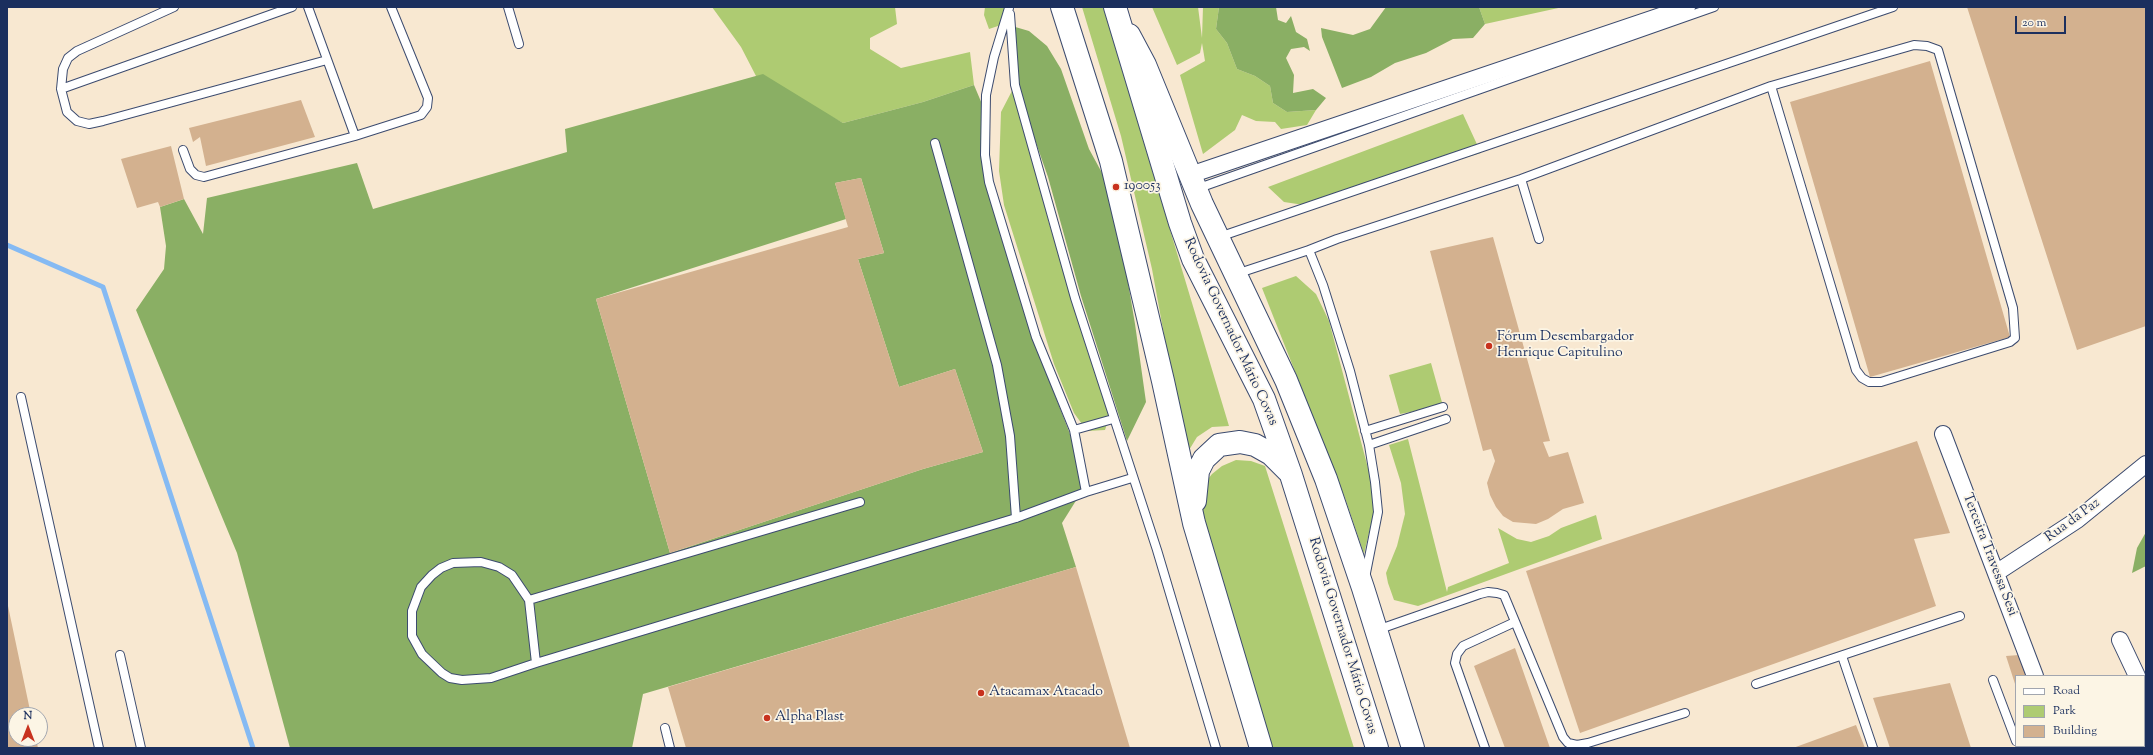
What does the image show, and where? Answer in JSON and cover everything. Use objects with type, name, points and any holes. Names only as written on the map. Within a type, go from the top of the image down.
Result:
[{"type":"main road","points":[[1062,7],[1112,161],[1194,523],[1261,748]]},
{"type":"main road","points":[[1116,10],[1145,65],[1193,182],[1283,374],[1308,433],[1326,479],[1363,588],[1413,748]]},
{"type":"main road","name":"Rodovia Governador Mário Covas","points":[[1116,10],[1180,223],[1197,265],[1264,399],[1291,475],[1377,748]]},
{"type":"main road","points":[[1194,523],[1198,471],[1204,459],[1219,445],[1240,442],[1255,445],[1271,454],[1291,475]]},
{"type":"street","points":[[1193,182],[1687,7]]},
{"type":"street","name":"Terceira Travessa Sesi","points":[[1943,434],[2035,675]]},
{"type":"street","name":"Rua da Paz","points":[[1996,573],[2077,520],[2146,464]]},
{"type":"street","points":[[2120,640],[2136,675]]},
{"type":"lane","points":[[174,7],[77,51],[68,58],[63,69],[61,88],[67,112],[76,121],[89,124],[327,60]]},
{"type":"lane","points":[[61,88],[292,7]]},
{"type":"lane","points":[[308,7],[355,136]]},
{"type":"lane","points":[[183,150],[190,168],[196,175],[204,177],[355,136],[421,115],[427,107],[428,98],[391,7]]},
{"type":"lane","points":[[508,7],[519,44]]},
{"type":"lane","points":[[1193,182],[1714,7]]},
{"type":"lane","points":[[1218,238],[1893,7]]},
{"type":"lane","points":[[1009,8],[1015,85],[1075,298],[1132,478],[1157,550],[1216,748]]},
{"type":"lane","points":[[1009,8],[994,57],[986,95],[985,155],[990,182],[1011,258],[1036,337],[1074,430],[1086,492]]},
{"type":"lane","points":[[1235,274],[1521,179],[1771,86],[1914,45],[1927,46],[1938,50],[2013,308],[2015,338],[2010,342],[1881,382],[1869,382],[1862,378],[1856,370],[1771,86]]},
{"type":"lane","points":[[935,143],[997,365],[1010,436],[1016,518]]},
{"type":"lane","points":[[1521,179],[1539,239]]},
{"type":"lane","points":[[1310,250],[1348,364],[1368,445],[1378,512],[1363,588]]},
{"type":"lane","points":[[21,397],[99,748]]},
{"type":"lane","points":[[1365,431],[1443,407]]},
{"type":"lane","points":[[1074,430],[1113,418]]},
{"type":"lane","points":[[1368,445],[1446,419]]},
{"type":"lane","points":[[1400,420],[1403,433]]},
{"type":"lane","points":[[536,662],[529,600],[512,575],[499,567],[480,562],[453,563],[441,568],[432,575],[422,587],[415,600],[410,622],[412,636],[422,654],[431,665],[450,678],[474,680],[491,678],[536,662],[1016,518],[1086,492],[1132,478]]},
{"type":"lane","points":[[529,600],[860,502]]},
{"type":"lane","points":[[1376,630],[1488,592],[1504,595],[1563,737],[1568,742],[1577,745],[1588,743],[1685,714]]},
{"type":"lane","points":[[1756,684],[1960,616]]},
{"type":"lane","points":[[1486,748],[1455,663],[1457,654],[1463,646],[1515,622]]},
{"type":"lane","points":[[120,655],[141,748]]},
{"type":"lane","points":[[1842,656],[1873,748]]},
{"type":"lane","points":[[1993,680],[2015,738]]},
{"type":"lane","points":[[665,728],[670,748]]},
{"type":"green space","points":[[712,7],[895,7],[897,24],[870,38],[870,49],[901,68],[970,52],[974,85],[923,102],[843,123],[756,76],[741,47]]},
{"type":"green space","points":[[985,7],[1011,7],[1004,24],[989,29],[984,15]]},
{"type":"green space","points":[[1082,7],[1103,7],[1229,426],[1212,427],[1197,437],[1186,455],[1152,269],[1121,136]]},
{"type":"green space","points":[[1152,7],[1198,7],[1202,38],[1203,7],[1219,7],[1216,29],[1227,43],[1237,69],[1255,76],[1270,86],[1273,103],[1287,112],[1316,110],[1307,125],[1281,129],[1275,122],[1256,121],[1242,115],[1235,130],[1203,154],[1180,75],[1205,61],[1202,43],[1200,53],[1177,65]]},
{"type":"green space","points":[[1219,7],[1276,7],[1278,20],[1286,23],[1291,16],[1296,32],[1307,39],[1310,51],[1304,47],[1291,49],[1286,58],[1294,75],[1293,93],[1313,89],[1326,98],[1316,110],[1287,112],[1273,103],[1270,86],[1255,76],[1237,69],[1227,43],[1216,29]]},
{"type":"green space","points":[[1386,7],[1479,7],[1485,24],[1473,38],[1453,39],[1426,53],[1395,63],[1371,77],[1342,88],[1322,37],[1321,28],[1353,35],[1370,29]]},
{"type":"green space","points":[[1479,7],[1563,7],[1485,24]]},
{"type":"green space","points":[[1005,24],[1029,31],[1047,46],[1061,69],[1089,149],[1113,193],[1135,324],[1146,402],[1127,441],[1081,296],[1048,177],[1021,100]]},
{"type":"green space","points":[[763,74],[843,123],[923,102],[974,85],[987,112],[990,179],[1039,354],[1080,460],[1082,491],[1062,523],[1076,567],[643,694],[632,748],[290,748],[237,553],[136,310],[164,269],[166,246],[160,207],[184,199],[203,234],[207,198],[357,163],[373,209],[567,152],[565,129]],"holes":[[[861,178],[884,253],[858,259],[899,387],[955,369],[983,452],[923,469],[670,553],[596,299],[846,219],[835,183]]]},
{"type":"green space","points":[[1014,87],[1049,223],[1088,353],[1110,415],[1105,430],[1087,431],[1074,413],[1054,364],[1004,205],[999,171],[1001,112]]},
{"type":"green space","points":[[1463,114],[1481,153],[1304,205],[1284,202],[1268,187]]},
{"type":"green space","points":[[1296,276],[1316,294],[1329,321],[1373,487],[1376,503],[1364,554],[1345,498],[1262,288]]},
{"type":"green space","points":[[1431,363],[1443,406],[1400,414],[1389,375]]},
{"type":"green space","points":[[1408,439],[1447,592],[1448,587],[1509,563],[1498,528],[1517,539],[1531,542],[1549,536],[1561,528],[1596,515],[1602,539],[1418,606],[1394,600],[1386,573],[1397,546],[1405,514],[1401,483],[1389,445]]},
{"type":"green space","points":[[1236,460],[1251,461],[1265,466],[1354,748],[1272,748],[1204,519],[1201,500],[1205,483],[1212,474],[1222,466]]},
{"type":"green space","points":[[2146,532],[2146,566],[2132,573],[2137,548]]},
{"type":"building","points":[[1967,7],[2146,7],[2146,326],[2077,350]]},
{"type":"building","points":[[1930,61],[2010,337],[1870,377],[1790,102]]},
{"type":"building","points":[[301,100],[315,137],[206,166],[200,137],[193,142],[189,128]]},
{"type":"building","points":[[171,146],[184,199],[160,207],[158,202],[137,208],[121,159]]},
{"type":"building","points":[[861,178],[884,253],[858,259],[899,387],[955,369],[983,452],[923,469],[670,553],[596,299],[848,227],[835,183]]},
{"type":"building","name":"Fórum Desembargador Henrique Capitulino","points":[[1493,237],[1550,441],[1543,442],[1549,457],[1568,452],[1584,503],[1563,509],[1548,519],[1536,524],[1513,522],[1503,516],[1496,507],[1490,495],[1487,483],[1495,461],[1491,449],[1483,451],[1430,251]]},
{"type":"building","points":[[1917,441],[1950,533],[1914,539],[1936,606],[1580,733],[1526,571]]},
{"type":"building","name":"Atacamax Atacado","points":[[1076,567],[1130,748],[686,748],[668,687]]},
{"type":"building","points":[[8,606],[29,707],[8,707],[8,747],[38,748],[7,748]]},
{"type":"building","points":[[1515,648],[1550,748],[1505,748],[1474,666]]},
{"type":"building","points":[[2019,655],[2027,675],[2015,675],[2015,684],[2006,656]]},
{"type":"building","points":[[1950,683],[1971,748],[1890,748],[1873,698]]},
{"type":"building","points":[[1856,725],[1865,748],[1793,748]]},
{"type":"waterway","points":[[7,245],[103,287],[253,748]]},
{"type":"place","name":"190053","points":[[1116,187]]},
{"type":"place","name":"Fórum Desembargador Henrique Capitulino","points":[[1489,346]]},
{"type":"place","name":"Atacamax Atacado","points":[[981,693]]},
{"type":"place","name":"Alpha Plast","points":[[767,718]]}]
